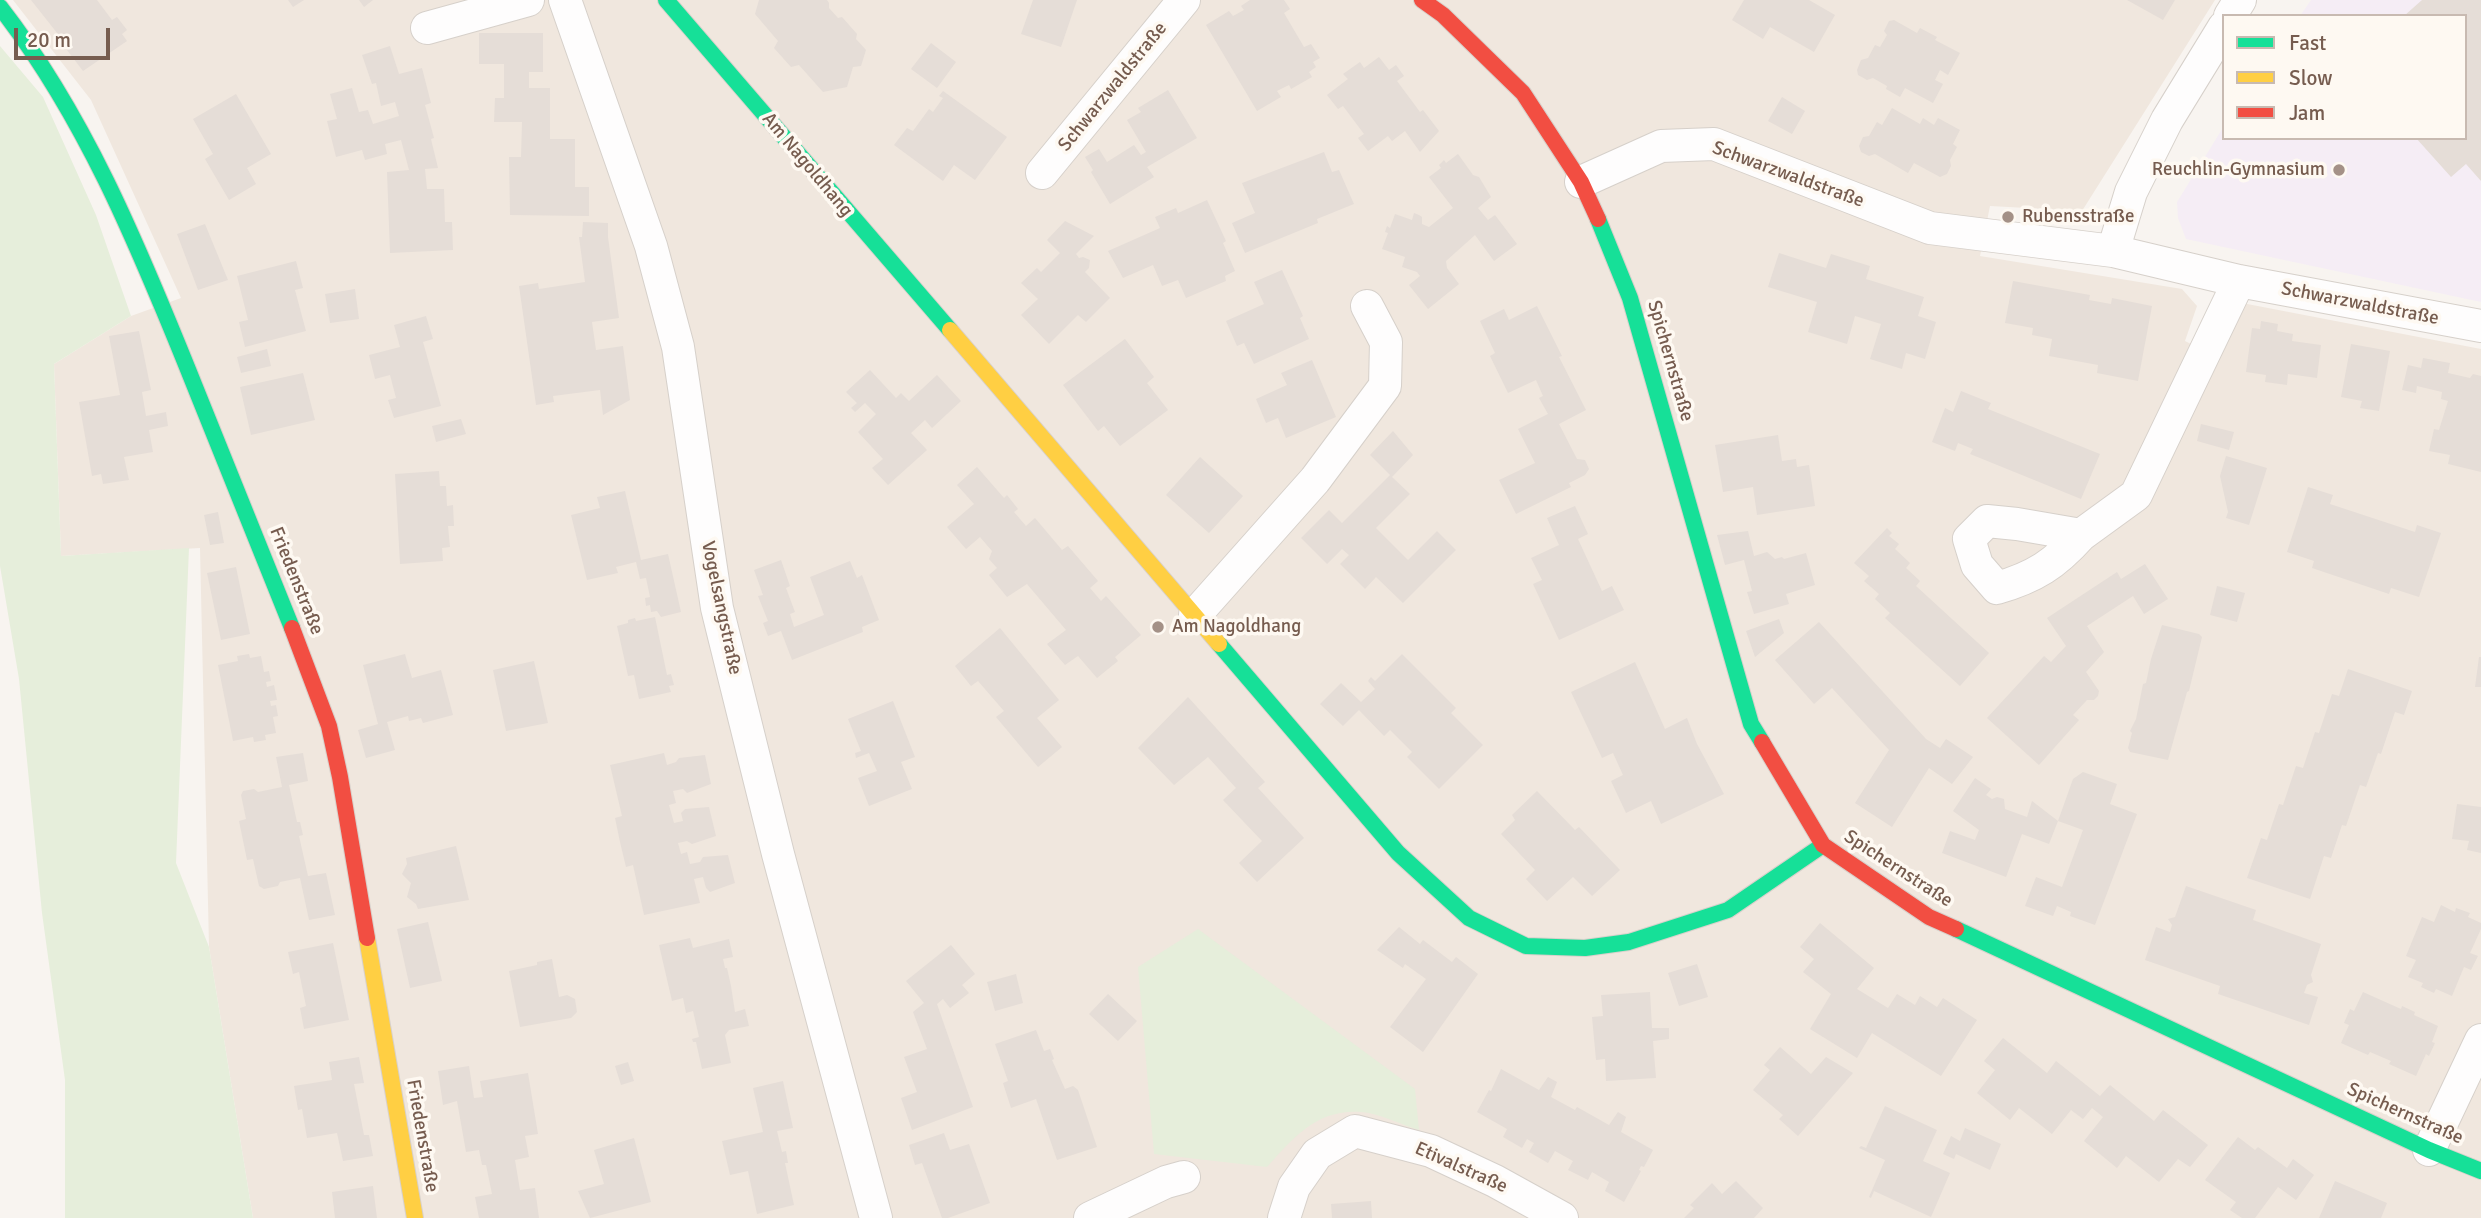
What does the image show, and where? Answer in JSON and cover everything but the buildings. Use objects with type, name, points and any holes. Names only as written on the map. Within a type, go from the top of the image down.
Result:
[{"type":"street","points":[[427,28],[528,0]]},
{"type":"street","name":"Vogelsangstraße","points":[[565,0],[651,246],[678,347],[717,607],[778,854],[876,1218]]},
{"type":"street","name":"Am Nagoldhang","points":[[666,0],[1398,853],[1469,918],[1526,946],[1585,948],[1629,942],[1728,910],[1824,845]]},
{"type":"street","name":"Schwarzwaldstraße","points":[[1042,173],[1184,0]]},
{"type":"street","points":[[1422,0],[1443,15],[1523,93],[1581,182]]},
{"type":"street","name":"Friedenstraße","points":[[0,7],[28,43],[66,102],[138,245],[277,586],[329,726],[415,1218]]},
{"type":"street","points":[[2113,251],[2131,192],[2167,120],[2222,30]]},
{"type":"street","name":"Schwarzwaldstraße","points":[[1581,182],[1661,146],[1714,144],[1930,228],[2113,251],[2239,281],[2481,326]]},
{"type":"street","name":"Spichernstraße","points":[[1581,182],[1630,298],[1751,724],[1824,845],[1929,917],[2429,1150],[2481,1171]]},
{"type":"street","points":[[2081,535],[2137,495],[2239,281]]},
{"type":"street","points":[[1195,615],[1315,481],[1385,386],[1386,342],[1367,306]]},
{"type":"street","points":[[2429,1150],[2481,1040]]},
{"type":"street","name":"Etivalstraße","points":[[1284,1218],[1294,1187],[1317,1154],[1355,1130],[1431,1151],[1495,1181],[1562,1218]]},
{"type":"street","points":[[1090,1218],[1167,1182],[1184,1177]]},
{"type":"shaded area","points":[[13,0],[2215,0],[2082,211],[1990,206],[1980,256],[2182,289],[2197,306],[2185,341],[2215,356],[2242,303],[2481,349],[2481,1218],[253,1218],[209,947],[200,548],[61,556],[54,364],[131,316],[181,298],[91,100]]},
{"type":"shaded area","name":"Reuchlin-Gymnasium","points":[[2311,0],[2481,0],[2481,302],[2186,239],[2178,218],[2177,202],[2222,129],[2222,140],[2467,140],[2467,14],[2301,14]]},
{"type":"green space","points":[[0,46],[43,97],[96,215],[131,316],[54,364],[61,556],[189,548],[176,863],[209,947],[253,1218],[65,1218],[65,1080],[42,913],[19,679],[0,566]]},
{"type":"green space","points":[[1198,929],[1415,1089],[1419,1130],[1375,1115],[1345,1112],[1319,1120],[1308,1127],[1267,1167],[1154,1154],[1138,967]]},
{"type":"traffic: fast","points":[[666,0],[950,330]]},
{"type":"traffic: fast","points":[[0,7],[30,48],[83,135],[128,226],[292,628]]},
{"type":"traffic: fast","points":[[1598,219],[1630,298],[1751,724],[1762,742]]},
{"type":"traffic: fast","points":[[1219,644],[1398,853],[1469,918],[1526,946],[1585,948],[1629,942],[1728,910],[1823,845]]},
{"type":"traffic: fast","points":[[1956,929],[2429,1150],[2481,1171]]},
{"type":"traffic: slow","points":[[950,330],[1219,644]]},
{"type":"traffic: slow","points":[[367,938],[415,1218]]},
{"type":"traffic: jam","points":[[1422,0],[1443,15],[1523,93],[1581,182],[1598,219]]},
{"type":"traffic: jam","points":[[292,628],[329,726],[367,938]]},
{"type":"traffic: jam","points":[[1762,742],[1823,845],[1929,917],[1956,929]]},
{"type":"place","name":"Reuchlin-Gymnasium","points":[[2339,170]]},
{"type":"place","name":"Rubensstraße","points":[[2008,217]]},
{"type":"place","name":"Am Nagoldhang","points":[[1158,627]]}]
